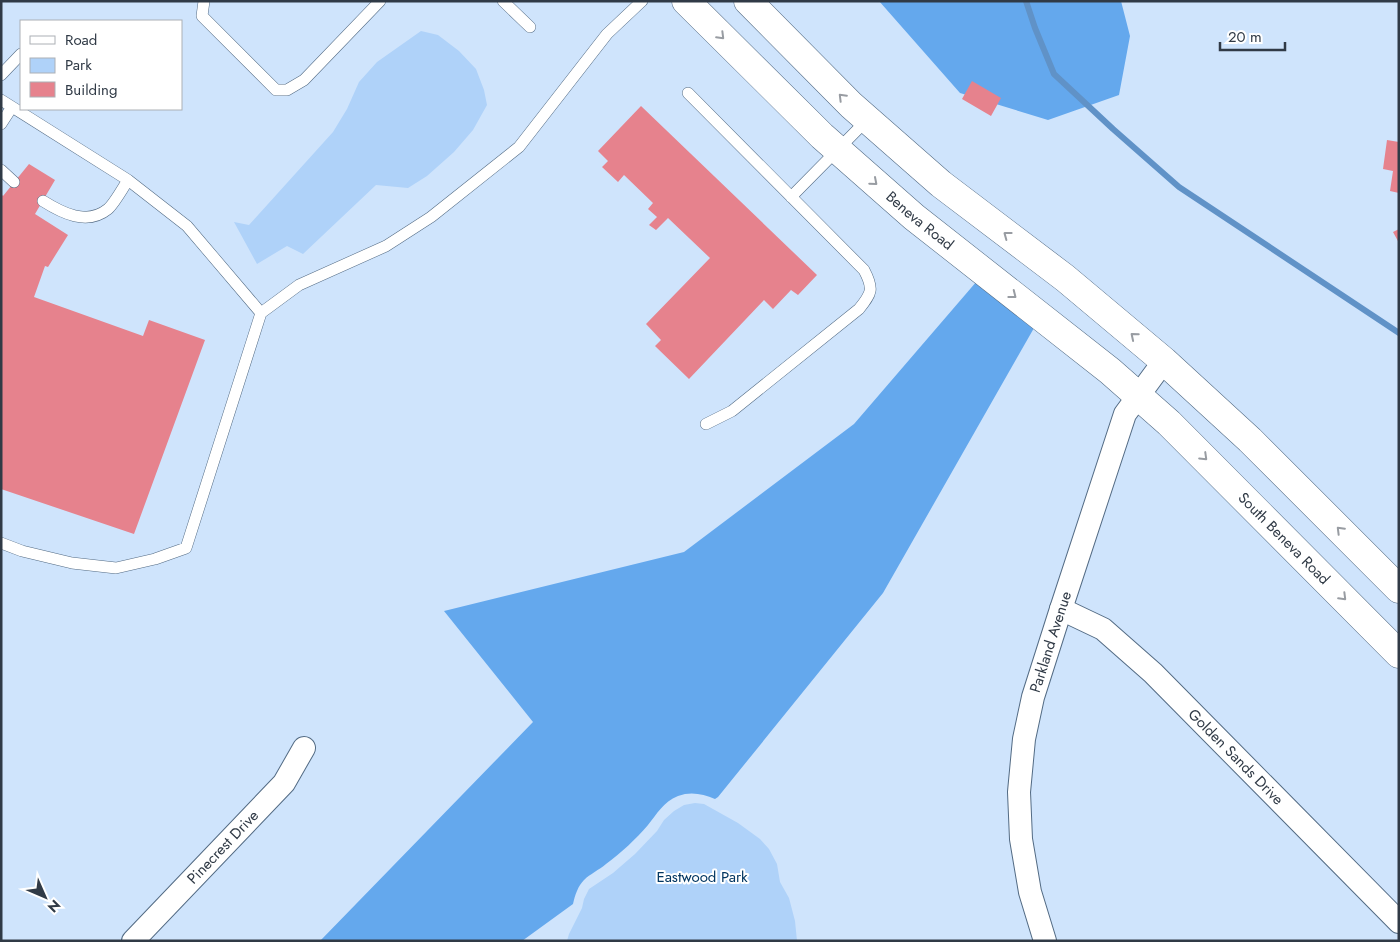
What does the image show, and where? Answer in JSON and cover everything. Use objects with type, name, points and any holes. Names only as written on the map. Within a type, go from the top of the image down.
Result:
[{"type":"main road","name":"Beneva Road","points":[[686,1],[837,150],[914,217],[1110,371],[1169,423]]},
{"type":"main road","points":[[748,1],[867,120],[941,184],[1065,278],[1164,361],[1250,440],[1399,589]]},
{"type":"main road","name":"South Beneva Road","points":[[1169,423],[1399,654]]},
{"type":"street","name":"Parkland Avenue","points":[[1045,941],[1030,892],[1021,839],[1019,792],[1024,738],[1033,697],[1125,414],[1164,361]]},
{"type":"street","name":"Golden Sands Drive","points":[[1061,609],[1103,629],[1153,673],[1399,922]]},
{"type":"street","name":"Pinecrest Drive","points":[[133,941],[284,783],[304,748]]},
{"type":"lane","points":[[204,1],[202,16],[276,90],[287,90],[304,80],[380,1]]},
{"type":"lane","points":[[503,1],[530,27]]},
{"type":"lane","points":[[1,543],[22,551],[72,563],[116,568],[155,559],[186,548],[261,313],[299,285],[386,246],[431,218],[519,147],[607,34],[642,1]]},
{"type":"lane","points":[[1,75],[20,55]]},
{"type":"lane","points":[[688,93],[864,270],[871,283],[867,300],[859,309],[732,411],[706,424]]},
{"type":"lane","points":[[1,100],[128,180],[186,226],[261,313]]},
{"type":"lane","points":[[1,124],[12,107]]},
{"type":"lane","points":[[791,197],[867,120]]},
{"type":"lane","points":[[1,170],[14,182]]},
{"type":"lane","points":[[43,201],[59,211],[78,217],[93,216],[108,209],[128,180]]},
{"type":"green space","points":[[421,31],[438,35],[459,51],[476,69],[484,90],[487,105],[473,130],[454,152],[427,176],[408,188],[376,185],[303,254],[287,246],[257,264],[234,222],[249,225],[333,132],[347,109],[359,82],[377,62]]},
{"type":"green space","name":"Eastwood Park","points":[[704,804],[738,823],[760,839],[769,849],[777,864],[780,882],[789,898],[795,921],[797,941],[567,941],[589,889],[613,873],[635,854],[674,811],[684,805]]},
{"type":"shaded area","points":[[879,1],[1121,1],[1130,36],[1119,95],[1048,120],[960,93]]},
{"type":"shaded area","points":[[977,281],[1034,328],[883,593],[718,797],[715,799],[692,793],[678,796],[668,802],[628,846],[584,880],[577,891],[573,904],[522,941],[320,941],[533,722],[444,611],[684,552],[854,424]]},
{"type":"building","points":[[972,81],[1001,98],[991,116],[962,99]]},
{"type":"building","points":[[641,106],[817,275],[798,295],[791,290],[773,309],[764,300],[689,379],[655,346],[661,340],[646,324],[710,258],[668,218],[656,230],[649,225],[657,217],[648,209],[653,203],[624,175],[618,182],[602,167],[608,161],[598,151]]},
{"type":"building","points":[[1387,140],[1399,142],[1399,193],[1390,191],[1393,171],[1383,169]]},
{"type":"building","points":[[29,164],[55,180],[35,214],[68,235],[48,267],[45,266],[34,297],[143,336],[149,320],[205,340],[134,534],[1,489],[1,194],[3,196]]},
{"type":"building","points":[[1399,229],[1399,243],[1393,232]]},
{"type":"waterway","points":[[1026,1],[1054,74],[1113,129],[1179,187],[1399,333]]}]
